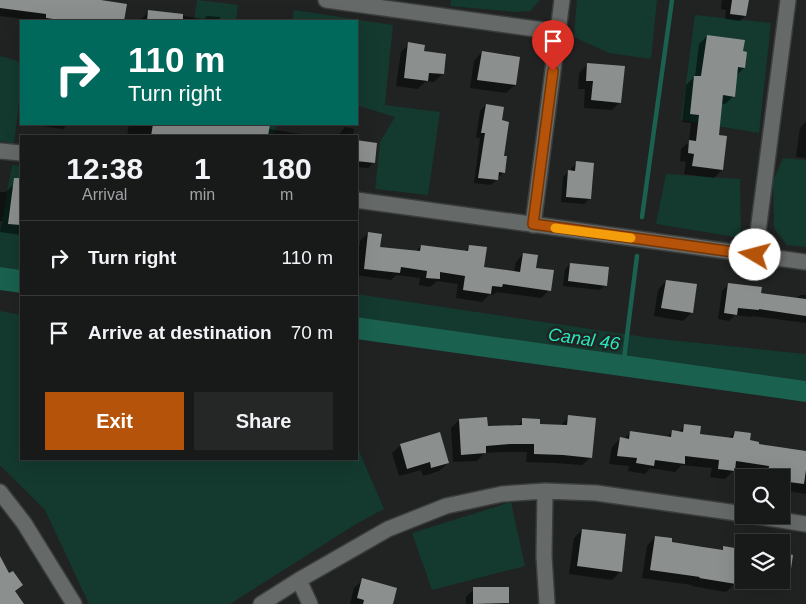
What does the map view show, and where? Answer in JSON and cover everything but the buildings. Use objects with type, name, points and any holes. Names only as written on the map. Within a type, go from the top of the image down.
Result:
[{"type":"street","points":[[326,0],[558,32]]},
{"type":"street","points":[[533,224],[562,0]]},
{"type":"street","points":[[755,255],[788,0]]},
{"type":"street","points":[[0,150],[20,154]]},
{"type":"street","points":[[358,200],[806,262]]},
{"type":"street","points":[[544,491],[544,556],[547,604]]},
{"type":"street","points":[[261,604],[388,529],[446,506],[502,494],[544,491],[596,493],[735,513]]},
{"type":"street","points":[[0,492],[24,522],[74,604]]},
{"type":"street","points":[[790,521],[806,524]]},
{"type":"street","points":[[299,580],[310,604]]},
{"type":"shaded area","points":[[197,0],[238,5],[236,20],[194,20]]},
{"type":"shaded area","points":[[451,0],[540,0],[530,11],[515,12],[450,6]]},
{"type":"shaded area","points":[[577,0],[657,0],[651,59],[609,53],[574,37]]},
{"type":"shaded area","points":[[294,10],[393,25],[385,105],[440,112],[428,195],[375,189],[380,142],[395,117],[358,106],[358,20],[292,20]]},
{"type":"shaded area","points":[[695,15],[771,23],[759,133],[681,120]]},
{"type":"shaded area","points":[[0,56],[20,62],[20,95],[14,143],[0,141]]},
{"type":"shaded area","points":[[229,125],[277,125],[273,135],[228,135]]},
{"type":"shaded area","points":[[783,158],[806,160],[806,247],[787,245],[774,228],[773,181]]},
{"type":"shaded area","points":[[12,165],[20,166],[20,270],[0,267],[0,232]]},
{"type":"shaded area","points":[[666,174],[740,179],[741,238],[656,224]]},
{"type":"shaded area","points":[[0,267],[20,270],[20,293],[0,290]]},
{"type":"shaded area","points":[[358,294],[651,338],[806,354],[806,381],[358,317]]},
{"type":"shaded area","points":[[0,311],[20,315],[20,460],[358,460],[358,449],[384,509],[356,524],[230,604],[89,604],[45,510],[0,465]]},
{"type":"shaded area","points":[[358,317],[806,381],[806,402],[358,339]]},
{"type":"shaded area","points":[[511,502],[525,566],[432,590],[412,533]]},
{"type":"waterway","points":[[642,217],[672,0]]},
{"type":"waterway","name":"Canal 46","points":[[624,359],[637,256]]},
{"type":"slow traffic","points":[[555,228],[631,238]]},
{"type":"route","points":[[553,71],[533,224],[755,255]]}]
